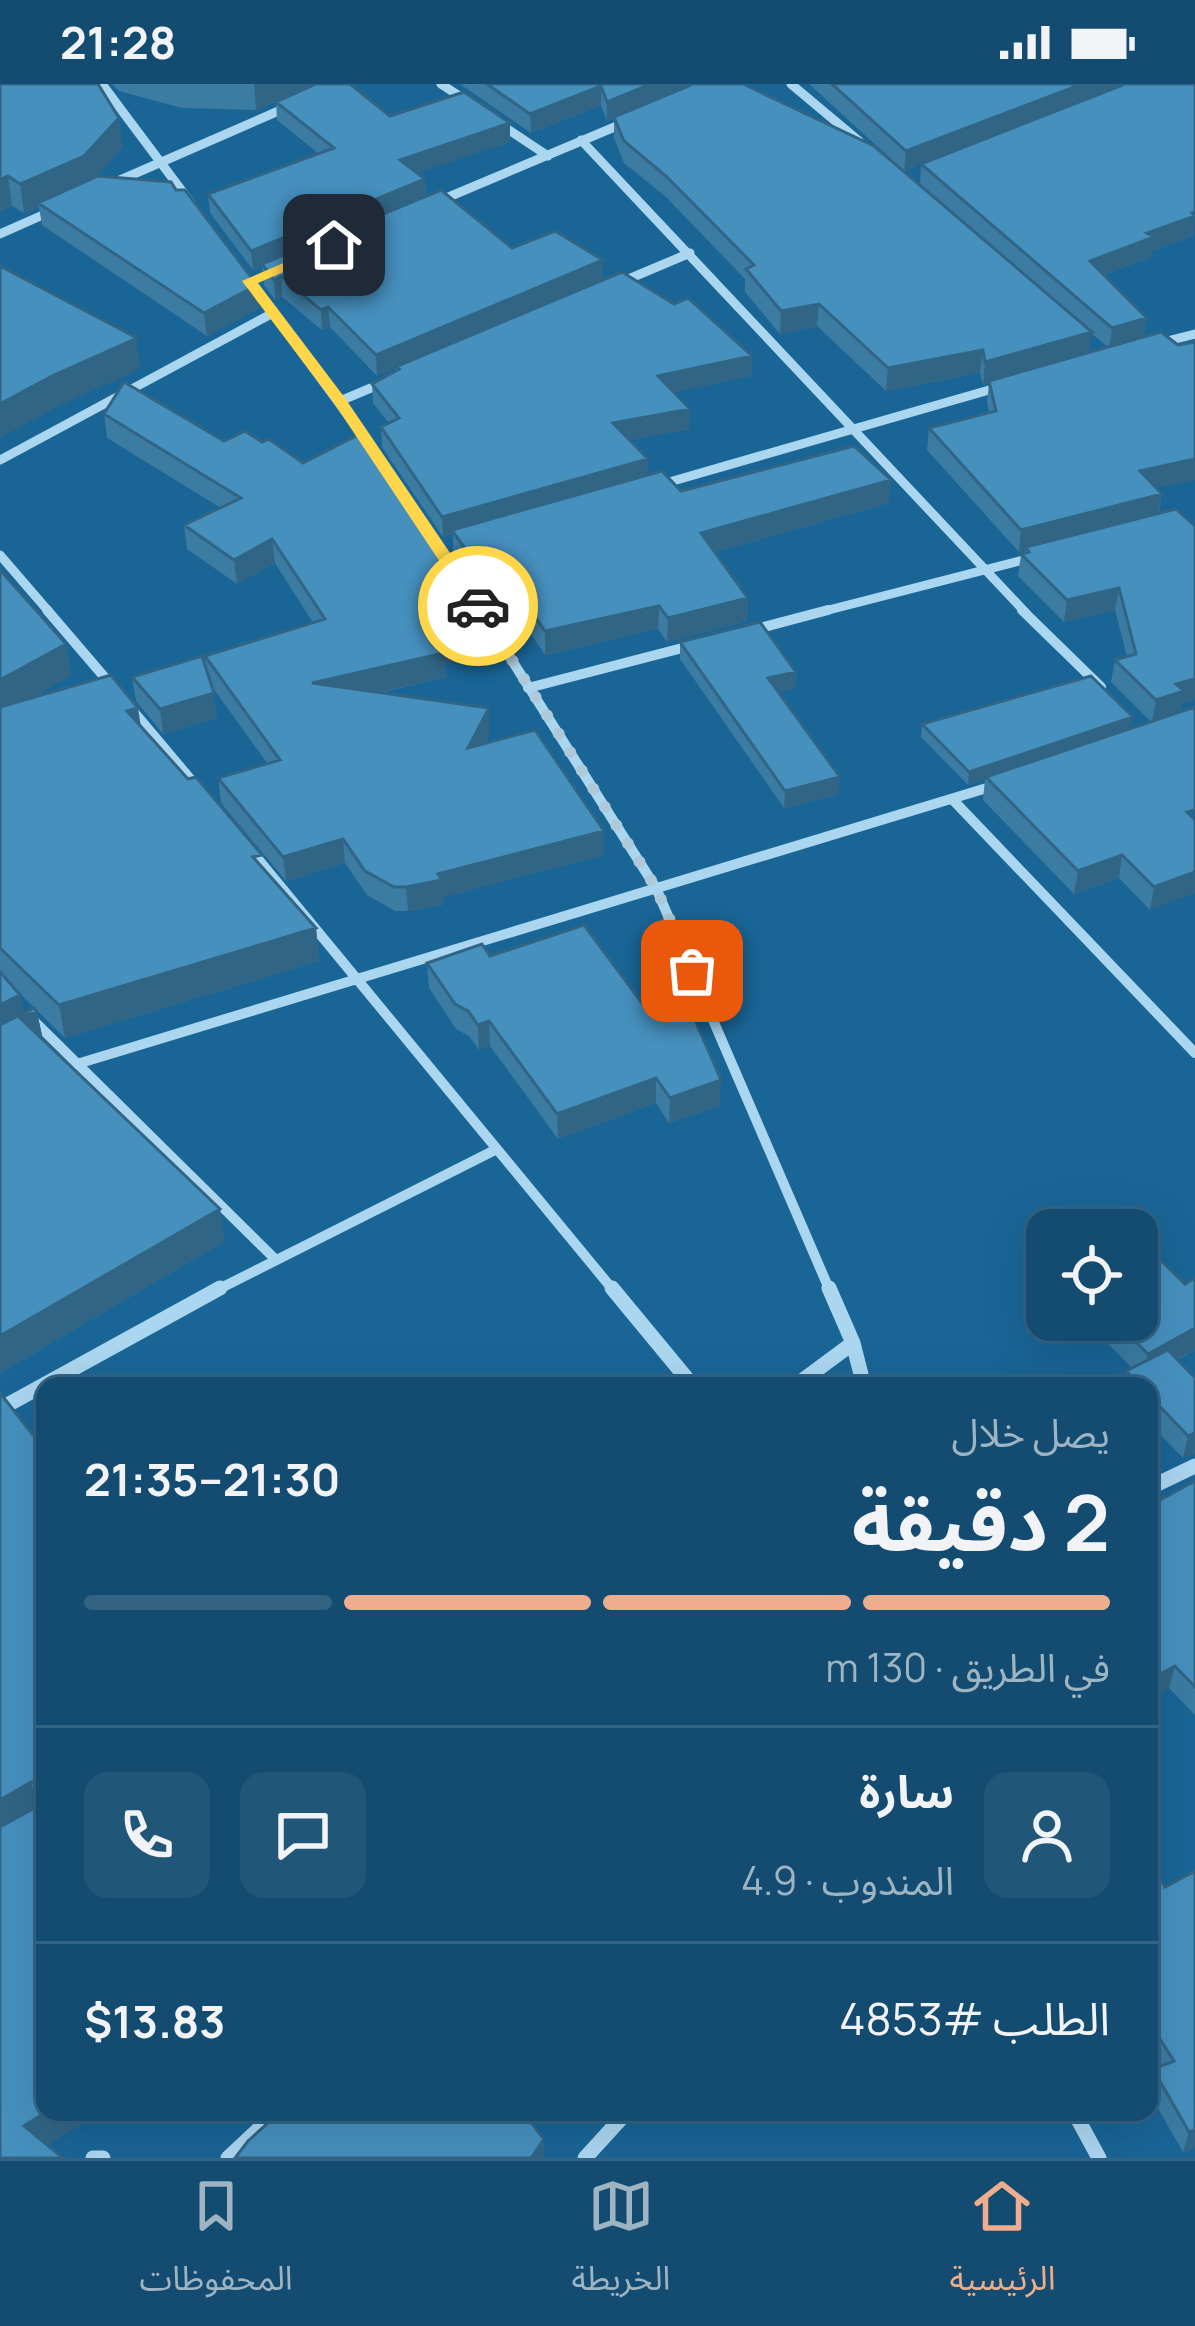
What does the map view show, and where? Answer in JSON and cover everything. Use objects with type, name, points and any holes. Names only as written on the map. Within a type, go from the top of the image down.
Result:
[{"type":"street","points":[[102,84],[198,213]]},
{"type":"street","points":[[441,84],[477,108]]},
{"type":"street","points":[[791,84],[872,153]]},
{"type":"street","points":[[100,189],[299,102]]},
{"type":"street","points":[[420,209],[641,116]]},
{"type":"street","points":[[495,120],[548,156]]},
{"type":"street","points":[[581,140],[856,428],[982,571],[1114,699]]},
{"type":"street","points":[[0,234],[60,207]]},
{"type":"street","points":[[602,290],[690,253]]},
{"type":"street","points":[[237,264],[377,456]]},
{"type":"street","points":[[249,281],[271,272]]},
{"type":"street","points":[[0,460],[273,314]]},
{"type":"street","points":[[1150,346],[1195,334]]},
{"type":"street","points":[[340,401],[405,374]]},
{"type":"street","points":[[637,491],[1015,383]]},
{"type":"street","points":[[0,554],[209,802]]},
{"type":"street","points":[[732,635],[1046,554]]},
{"type":"street","points":[[453,567],[656,888],[853,1342],[862,1377]]},
{"type":"street","points":[[528,688],[710,641]]},
{"type":"street","points":[[77,1064],[1018,777]]},
{"type":"street","points":[[953,800],[1195,1053]]},
{"type":"street","points":[[239,837],[686,1377]]},
{"type":"street","points":[[14,1002],[274,1258]]},
{"type":"street","points":[[58,1377],[274,1258],[497,1149]]},
{"type":"street","points":[[807,1377],[853,1342]]},
{"type":"street","points":[[0,1409],[36,1389]]},
{"type":"street","points":[[1158,1486],[1179,1481],[1195,1466]]},
{"type":"street","points":[[228,2158],[267,2121]]},
{"type":"street","points":[[585,2158],[619,2121]]},
{"type":"street","points":[[1079,2121],[1099,2158]]},
{"type":"street","points":[[93,2158],[103,2158]]},
{"type":"building","points":[[0,84],[98,84],[119,118],[84,156],[20,184],[8,176],[0,180]]},
{"type":"building","points":[[316,84],[350,84],[390,116],[464,92],[510,123],[400,160],[425,179],[251,251],[208,194],[334,148],[276,102]]},
{"type":"building","points":[[487,84],[651,84],[607,102],[601,86],[530,114]]},
{"type":"building","points":[[693,84],[743,84],[874,146],[1092,332],[985,362],[983,350],[888,368],[819,304],[781,311],[746,269],[754,265],[666,176],[624,141],[614,117]]},
{"type":"building","points":[[832,84],[1082,84],[906,151]]},
{"type":"building","points":[[1125,84],[1195,84],[1195,216],[1090,261],[1147,318],[1112,328],[921,164]]},
{"type":"building","points":[[98,176],[171,182],[176,190],[185,190],[257,285],[204,313],[38,203]]},
{"type":"building","points":[[441,190],[512,248],[555,231],[603,260],[376,355],[328,307],[321,310],[281,276],[274,280],[262,264]]},
{"type":"building","points":[[0,266],[137,338],[0,404]]},
{"type":"building","points":[[622,272],[674,304],[688,298],[752,356],[658,376],[690,409],[613,423],[648,459],[442,517],[381,427],[399,418],[372,384],[399,369],[395,367]]},
{"type":"building","points":[[1161,332],[1178,345],[1195,342],[1195,459],[1140,471],[1162,494],[1021,530],[929,428],[996,411],[989,381]]},
{"type":"building","points":[[124,382],[224,441],[245,431],[262,442],[269,439],[303,463],[364,432],[471,589],[420,604],[452,639],[437,643],[444,653],[312,683],[489,708],[468,748],[535,730],[604,831],[438,874],[442,880],[406,887],[394,887],[365,871],[343,839],[283,857],[218,778],[280,760],[205,656],[325,619],[272,539],[234,560],[184,525],[241,498],[104,414]]},
{"type":"building","points":[[854,446],[891,480],[701,533],[748,598],[668,618],[659,606],[545,631],[509,579],[490,584],[452,530],[662,471],[681,491]]},
{"type":"building","points":[[1176,509],[1195,526],[1195,679],[1176,684],[1184,691],[1156,700],[1115,660],[1136,654],[1119,588],[1067,600],[1021,554],[1029,552],[1026,547]]},
{"type":"building","points":[[0,570],[66,644],[0,680]]},
{"type":"building","points":[[760,622],[796,672],[768,678],[840,777],[785,791],[680,642]]},
{"type":"building","points":[[202,656],[214,693],[160,709],[132,677]]},
{"type":"building","points":[[111,675],[138,708],[127,711],[188,779],[196,777],[262,855],[253,857],[316,928],[59,1005],[0,948],[0,707]]},
{"type":"building","points":[[1091,676],[1133,717],[969,772],[922,724]]},
{"type":"building","points":[[1195,707],[1195,810],[1187,812],[1195,820],[1195,872],[1154,887],[1122,855],[1078,871],[986,777]]},
{"type":"building","points":[[584,925],[642,1003],[682,990],[721,1080],[670,1098],[656,1078],[557,1114],[489,1021],[478,1025],[455,1004],[427,963],[482,944],[490,956]]},
{"type":"building","points":[[0,972],[20,995],[0,1005]]},
{"type":"building","points":[[34,1008],[37,1012],[19,1017],[220,1209],[0,1336],[0,1025]]},
{"type":"building","points":[[1158,1258],[1185,1284],[1195,1278],[1195,1328],[1148,1354],[1135,1341],[1158,1341]]},
{"type":"building","points":[[1168,1350],[1195,1378],[1195,1433],[1188,1436],[1158,1404],[1158,1377],[1132,1377],[1126,1371]]},
{"type":"building","points":[[0,1393],[36,1439],[36,1782],[0,1800]]},
{"type":"building","points":[[1195,1482],[1195,1687],[1175,1666],[1158,1675],[1158,1501]]},
{"type":"building","points":[[36,1807],[36,2118],[24,2126],[63,2158],[0,2158],[0,1827]]},
{"type":"building","points":[[1195,1871],[1195,2129],[1189,2132],[1158,2078],[1158,2067],[1174,2061],[1158,2036],[1158,1881],[1165,1887]]},
{"type":"building","points":[[270,2121],[530,2121],[544,2139],[531,2158],[235,2158]]},
{"type":"way so far","points":[[478,606],[656,888],[692,971]]},
{"type":"route","points":[[334,245],[249,281],[340,401],[478,606]]}]
